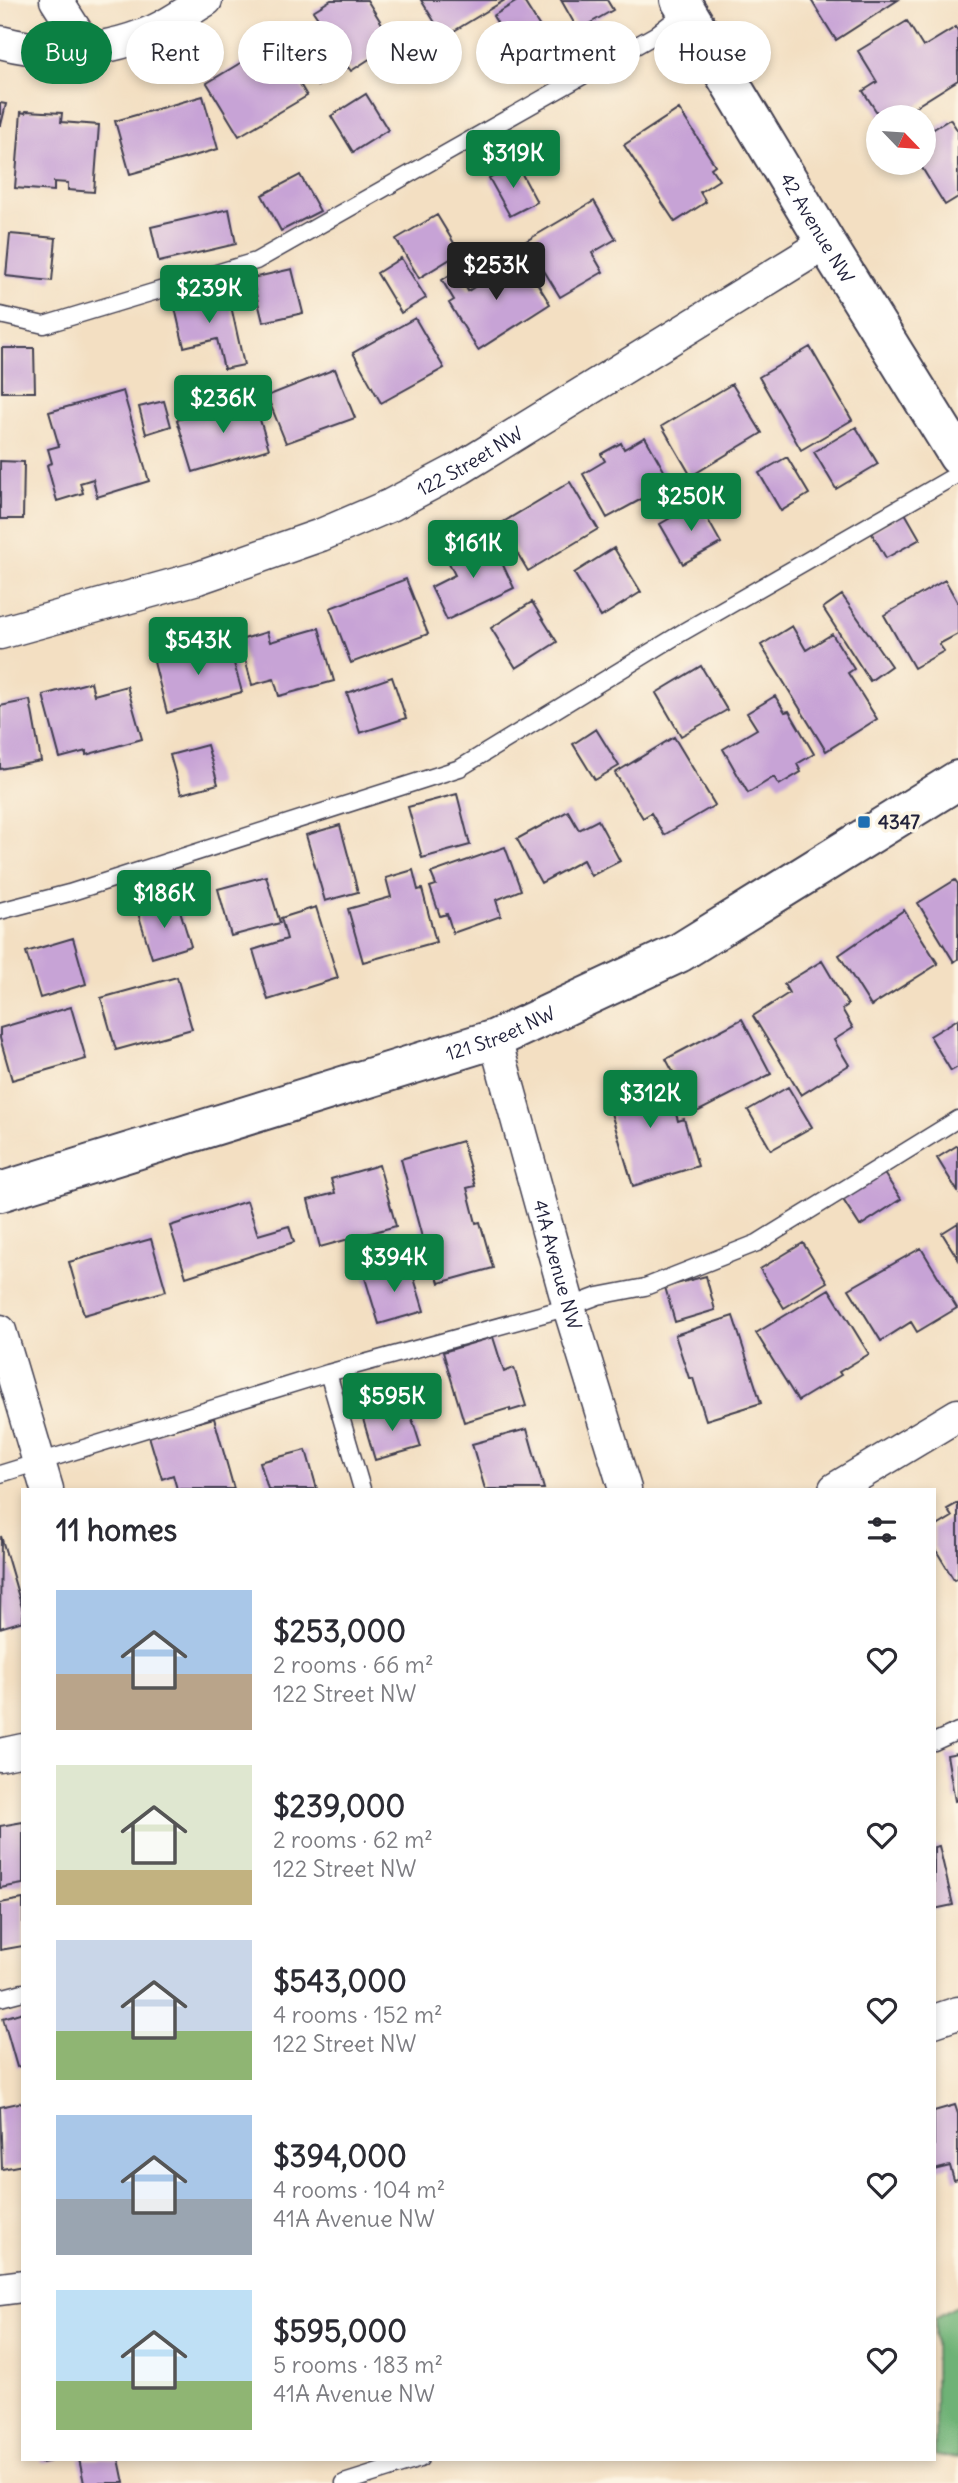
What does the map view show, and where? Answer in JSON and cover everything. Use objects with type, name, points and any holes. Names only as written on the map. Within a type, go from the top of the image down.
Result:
[{"type":"street","points":[[56,0],[69,21]]},
{"type":"street","points":[[112,43],[156,30],[206,0]]},
{"type":"street","name":"42 Avenue NW","points":[[683,5],[958,456]]},
{"type":"street","points":[[0,42],[21,46]]},
{"type":"street","name":"122 Street NW","points":[[0,634],[198,578],[321,535],[391,505],[461,468],[826,243]]},
{"type":"street","name":"121 Street NW","points":[[0,1192],[495,1039],[679,953],[958,780]]},
{"type":"street","name":"41A Avenue NW","points":[[495,1039],[569,1307],[625,1488]]},
{"type":"street","points":[[0,1331],[42,1475]]},
{"type":"street","points":[[837,1488],[958,1415]]},
{"type":"street","points":[[0,1755],[21,1750]]},
{"type":"street","points":[[936,2020],[958,2014]]},
{"type":"street","points":[[0,2289],[21,2286]]},
{"type":"lane","points":[[0,315],[44,326],[256,261],[655,35],[683,5]]},
{"type":"lane","points":[[0,911],[69,893],[460,768],[683,632],[958,474]]},
{"type":"lane","points":[[0,1474],[42,1475],[328,1373],[569,1307],[598,1296],[645,1287],[757,1243],[958,1119]]},
{"type":"lane","points":[[328,1373],[362,1488]]},
{"type":"lane","points":[[936,1741],[958,1731]]},
{"type":"lane","points":[[0,1998],[21,1993]]},
{"type":"lane","points":[[344,2483],[414,2461]]},
{"type":"green space","points":[[958,2305],[958,2458],[936,2456],[936,2317]]},
{"type":"building","points":[[331,0],[367,0],[380,21],[366,21],[366,61],[352,70],[352,21],[320,21],[313,11]]},
{"type":"building","points":[[421,0],[505,0],[462,26],[462,21],[434,21]]},
{"type":"building","points":[[523,0],[536,21],[496,21],[493,16]]},
{"type":"building","points":[[561,0],[607,0],[613,10],[594,21],[573,21]]},
{"type":"building","points":[[811,0],[898,0],[836,40]]},
{"type":"building","points":[[907,21],[923,47],[956,27],[958,80],[918,105],[872,105],[863,91],[877,82],[858,51]]},
{"type":"building","points":[[238,64],[238,84],[300,84],[307,96],[239,136],[208,84],[224,84],[224,73]]},
{"type":"building","points":[[366,94],[388,130],[353,152],[331,116]]},
{"type":"building","points":[[203,96],[218,149],[130,174],[115,121]]},
{"type":"building","points":[[0,103],[6,104],[1,125],[0,125]]},
{"type":"building","points":[[679,109],[715,165],[711,168],[719,180],[700,192],[706,202],[675,222],[624,145]]},
{"type":"building","points":[[21,112],[62,113],[61,122],[99,125],[94,192],[68,190],[68,183],[54,182],[54,191],[15,188]]},
{"type":"building","points":[[950,119],[958,131],[958,197],[945,205],[926,175],[936,175],[936,128]]},
{"type":"building","points":[[516,163],[537,202],[510,216],[489,178]]},
{"type":"building","points":[[300,175],[320,211],[281,231],[262,195]]},
{"type":"building","points":[[594,201],[616,239],[592,253],[603,272],[560,297],[526,241]]},
{"type":"building","points":[[229,209],[236,244],[159,262],[151,227]]},
{"type":"building","points":[[437,215],[460,253],[419,278],[396,239]]},
{"type":"building","points":[[10,234],[56,238],[52,281],[6,276]]},
{"type":"building","points":[[521,257],[550,304],[478,350],[449,303],[454,300],[442,280],[456,271],[468,291]]},
{"type":"building","points":[[401,258],[426,298],[401,313],[377,273]]},
{"type":"building","points":[[292,269],[303,313],[263,322],[252,278]]},
{"type":"building","points":[[219,289],[224,308],[231,306],[244,365],[224,369],[217,339],[184,347],[173,299]]},
{"type":"building","points":[[415,318],[444,368],[381,403],[353,353]]},
{"type":"building","points":[[810,347],[852,420],[801,450],[759,377]]},
{"type":"building","points":[[2,348],[34,348],[35,392],[2,392]]},
{"type":"building","points":[[335,369],[355,418],[286,443],[267,396]]},
{"type":"building","points":[[732,384],[762,433],[691,476],[662,426]]},
{"type":"building","points":[[123,391],[149,481],[97,497],[93,479],[80,483],[83,493],[57,501],[47,465],[52,463],[48,449],[59,446],[49,412]]},
{"type":"building","points":[[253,397],[269,449],[193,472],[177,420]]},
{"type":"building","points":[[164,401],[171,426],[146,434],[139,407]]},
{"type":"building","points":[[856,427],[878,464],[836,489],[814,452]]},
{"type":"building","points":[[645,437],[671,483],[607,518],[583,474],[605,461],[601,454],[621,443],[624,449]]},
{"type":"building","points":[[787,457],[809,494],[781,511],[759,473]]},
{"type":"building","points":[[0,461],[24,462],[23,519],[0,519]]},
{"type":"building","points":[[570,482],[598,529],[528,571],[500,524]]},
{"type":"building","points":[[698,502],[721,543],[683,564],[660,524]]},
{"type":"building","points":[[905,513],[920,539],[886,558],[871,532]]},
{"type":"building","points":[[490,538],[514,588],[447,620],[431,587],[455,575],[447,559]]},
{"type":"building","points":[[614,548],[641,592],[601,617],[574,573]]},
{"type":"building","points":[[406,579],[428,634],[351,663],[330,608]]},
{"type":"building","points":[[945,580],[958,603],[958,634],[939,644],[944,651],[914,668],[884,615]]},
{"type":"building","points":[[842,595],[891,666],[870,681],[823,608]]},
{"type":"building","points":[[532,602],[557,642],[516,668],[491,628]]},
{"type":"building","points":[[792,626],[806,650],[832,634],[854,669],[848,673],[877,719],[826,751],[761,645]]},
{"type":"building","points":[[319,628],[334,681],[279,696],[274,679],[252,685],[240,640],[267,632],[270,642]]},
{"type":"building","points":[[228,642],[242,692],[167,713],[154,662]]},
{"type":"building","points":[[701,666],[727,710],[681,736],[656,693]]},
{"type":"building","points":[[392,677],[406,718],[360,733],[347,693]]},
{"type":"building","points":[[91,682],[94,695],[127,686],[142,739],[86,755],[86,751],[60,758],[43,695]]},
{"type":"building","points":[[775,696],[785,712],[789,711],[814,754],[797,764],[801,772],[779,785],[774,777],[748,793],[723,749],[757,729],[747,713]]},
{"type":"building","points":[[30,700],[41,761],[0,769],[0,706]]},
{"type":"building","points":[[596,729],[619,766],[595,780],[573,744]]},
{"type":"building","points":[[674,737],[715,805],[664,835],[651,813],[643,818],[615,773]]},
{"type":"building","points":[[207,745],[218,784],[181,794],[170,755]]},
{"type":"building","points":[[457,794],[470,845],[422,858],[408,807]]},
{"type":"building","points":[[568,811],[579,830],[598,820],[620,861],[591,876],[583,860],[541,883],[517,839]]},
{"type":"building","points":[[340,825],[358,892],[325,901],[306,835]]},
{"type":"building","points":[[505,847],[521,890],[496,900],[501,916],[453,933],[447,914],[440,916],[430,887],[436,885],[431,873]]},
{"type":"building","points":[[413,870],[418,890],[422,889],[436,942],[363,962],[348,909],[391,897],[386,878]]},
{"type":"building","points":[[266,876],[280,923],[231,936],[218,889]]},
{"type":"building","points":[[955,880],[958,884],[958,959],[954,962],[918,903]]},
{"type":"building","points":[[177,901],[191,946],[152,958],[138,913]]},
{"type":"building","points":[[316,907],[338,978],[268,1000],[253,950],[287,939],[281,918]]},
{"type":"building","points":[[904,910],[938,964],[871,1006],[839,955]]},
{"type":"building","points":[[73,938],[86,984],[40,998],[26,952]]},
{"type":"building","points":[[822,961],[848,1005],[842,1009],[853,1028],[834,1040],[849,1065],[801,1095],[753,1016],[789,993],[784,984]]},
{"type":"building","points":[[177,977],[192,1029],[116,1050],[101,998]]},
{"type":"building","points":[[71,1007],[86,1059],[12,1080],[0,1038],[0,1028]]},
{"type":"building","points":[[742,1019],[771,1074],[695,1113],[666,1059]]},
{"type":"building","points":[[958,1019],[958,1067],[951,1071],[930,1036]]},
{"type":"building","points":[[664,1072],[678,1121],[684,1119],[698,1166],[633,1186],[605,1093],[611,1092],[610,1088]]},
{"type":"building","points":[[788,1087],[812,1127],[771,1150],[748,1110]]},
{"type":"building","points":[[462,1141],[475,1186],[467,1188],[476,1223],[480,1222],[493,1268],[439,1283],[427,1240],[423,1241],[401,1159]]},
{"type":"building","points":[[958,1145],[958,1192],[937,1158]]},
{"type":"building","points":[[379,1165],[396,1226],[320,1247],[308,1200],[335,1193],[331,1179]]},
{"type":"building","points":[[883,1172],[901,1199],[860,1226],[842,1198]]},
{"type":"building","points":[[247,1201],[258,1235],[289,1226],[294,1242],[186,1277],[170,1226]]},
{"type":"building","points":[[958,1223],[958,1259],[942,1233]]},
{"type":"building","points":[[151,1239],[166,1291],[84,1315],[69,1262]]},
{"type":"building","points":[[803,1243],[827,1282],[784,1308],[760,1269]]},
{"type":"building","points":[[921,1248],[957,1308],[917,1332],[911,1322],[881,1341],[849,1289]]},
{"type":"building","points":[[410,1265],[424,1311],[379,1324],[365,1278]]},
{"type":"building","points":[[706,1276],[715,1310],[675,1322],[665,1287]]},
{"type":"building","points":[[829,1289],[869,1354],[798,1401],[756,1333]]},
{"type":"building","points":[[733,1316],[761,1403],[706,1420],[693,1378],[689,1378],[675,1335]]},
{"type":"building","points":[[493,1337],[504,1372],[514,1368],[526,1406],[464,1422],[443,1352]]},
{"type":"building","points":[[408,1406],[421,1447],[375,1460],[363,1419]]},
{"type":"building","points":[[214,1418],[234,1488],[177,1488],[173,1475],[162,1479],[149,1436]]},
{"type":"building","points":[[527,1429],[544,1488],[485,1488],[472,1444]]},
{"type":"building","points":[[306,1450],[317,1488],[268,1488],[260,1462]]},
{"type":"building","points":[[958,1503],[958,1578],[954,1580],[936,1550],[936,1527],[952,1517],[947,1509]]},
{"type":"building","points":[[1,1536],[21,1604],[21,1622],[0,1628]]},
{"type":"building","points":[[958,1753],[958,1800],[955,1801],[947,1755]]},
{"type":"building","points":[[21,1822],[21,1884],[0,1888],[0,1826]]},
{"type":"building","points":[[939,1846],[953,1905],[936,1909],[936,1847]]},
{"type":"building","points":[[21,1899],[21,1946],[0,1950],[0,1903]]},
{"type":"building","points":[[21,2013],[21,2066],[17,2067],[3,2018]]},
{"type":"building","points":[[21,2102],[21,2165],[2,2169],[0,2107]]},
{"type":"building","points":[[955,2105],[958,2114],[958,2179],[954,2180],[950,2166],[936,2170],[936,2110]]},
{"type":"building","points":[[79,2461],[119,2461],[124,2483],[84,2483]]},
{"type":"place","name":"4347","points":[[864,822]]}]
